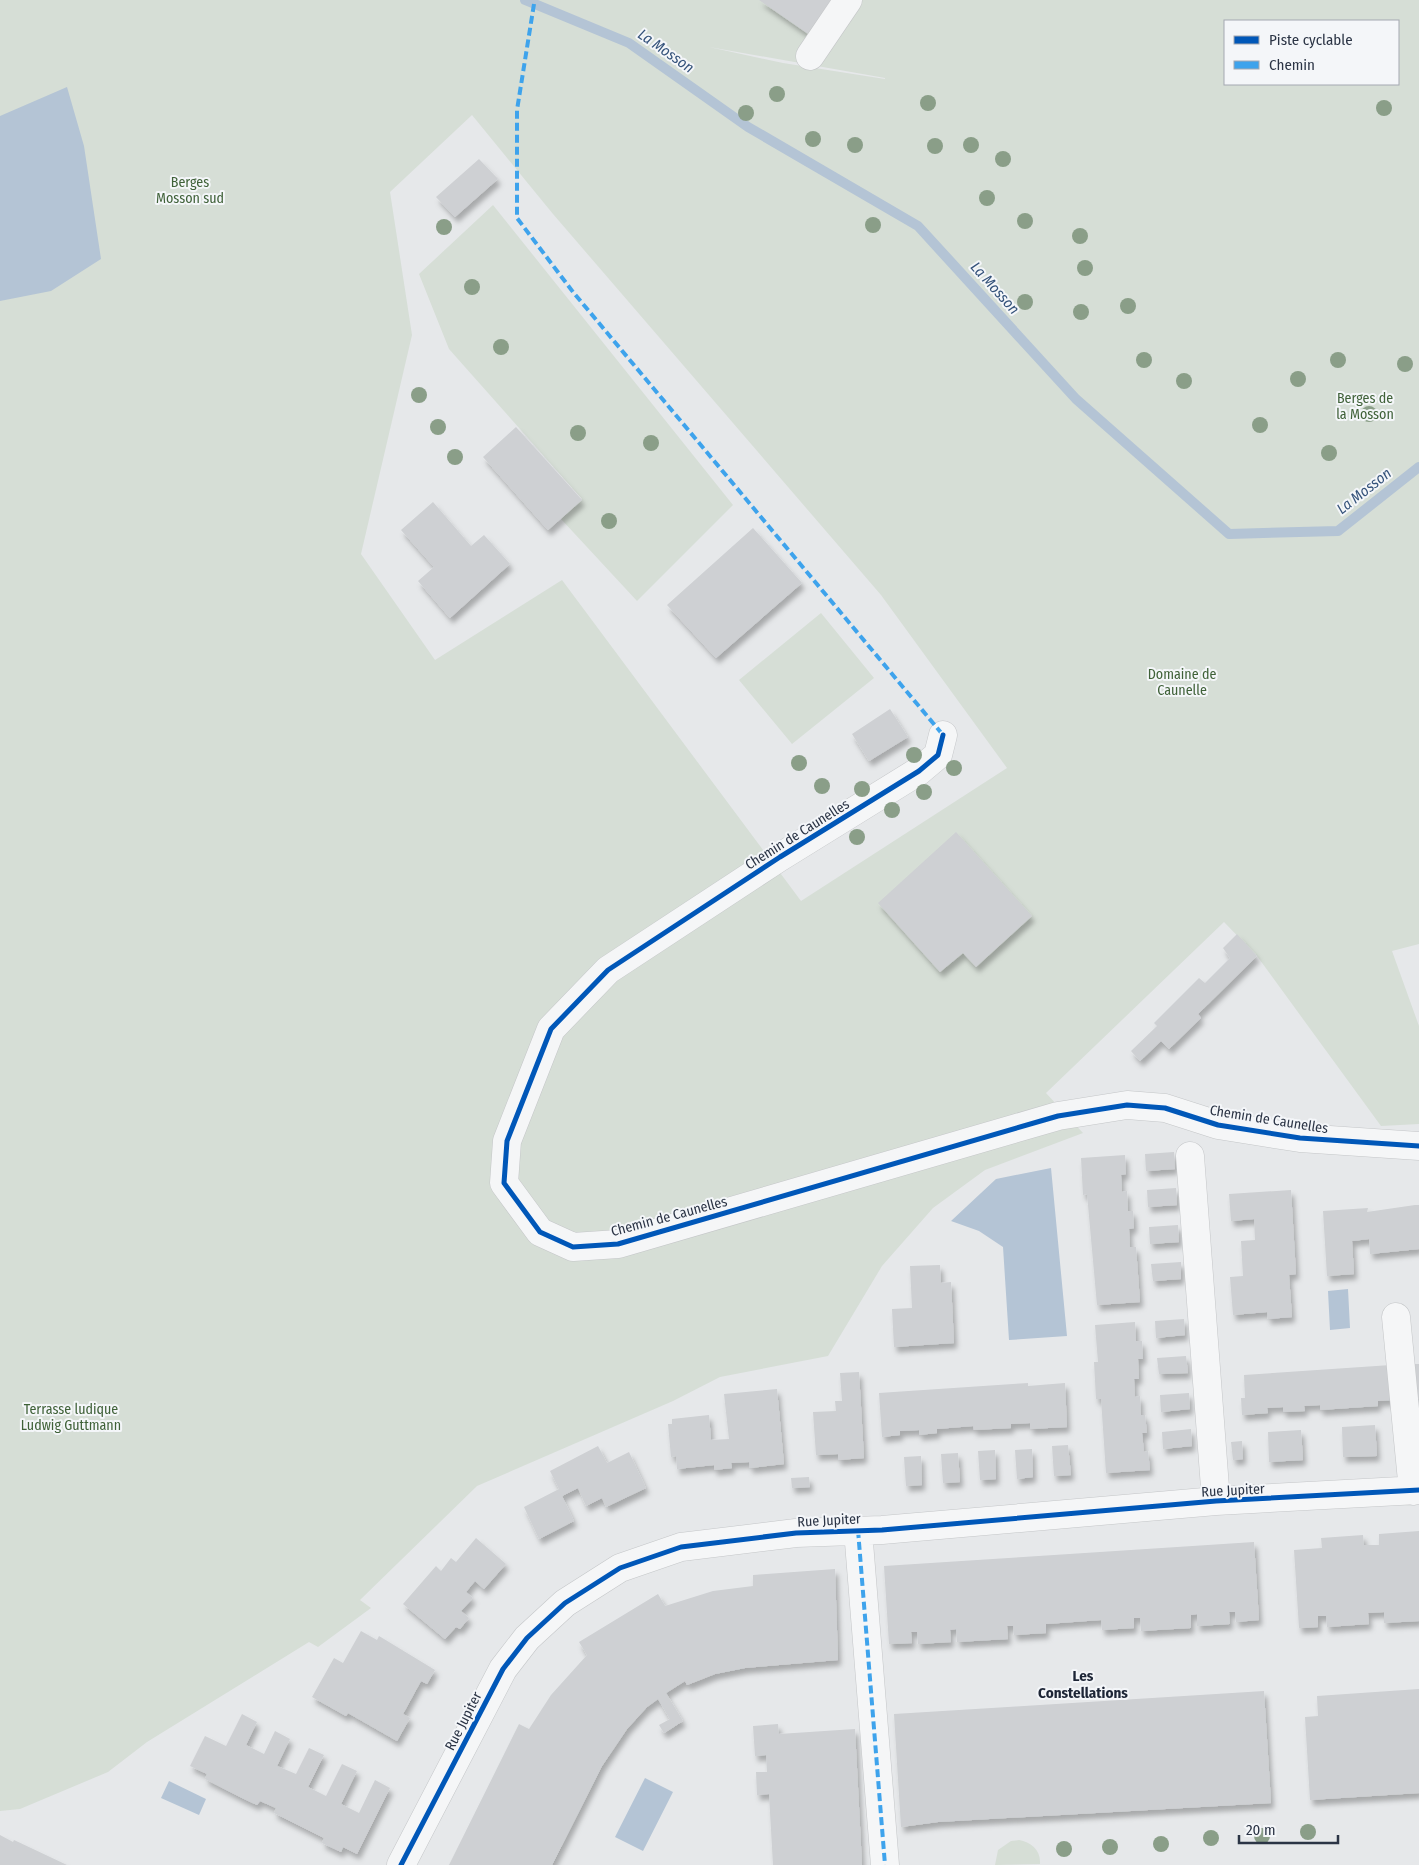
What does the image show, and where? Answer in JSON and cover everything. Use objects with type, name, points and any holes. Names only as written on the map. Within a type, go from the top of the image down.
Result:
[{"type":"street","points":[[810,56],[848,0]]},
{"type":"street","name":"Chemin de Caunelles","points":[[943,735],[938,755],[920,771],[780,857],[608,970],[551,1030],[507,1141],[504,1183],[540,1232],[573,1247],[618,1244],[1058,1116],[1127,1105],[1165,1108],[1218,1125],[1300,1138],[1419,1146]]},
{"type":"street","name":"Rue Jupiter","points":[[1190,1156],[1216,1502]]},
{"type":"street","points":[[1396,1317],[1416,1491]]},
{"type":"street","name":"Rue Jupiter","points":[[401,1865],[502,1669],[526,1638],[565,1603],[620,1568],[681,1547],[796,1533],[858,1530],[1216,1502],[1416,1491]]},
{"type":"street","points":[[858,1530],[884,1865]]},
{"type":"green space","points":[[0,0],[1419,0],[1419,944],[1392,951],[1419,1026],[1419,1124],[1381,1126],[1257,956],[1224,922],[1046,1093],[1083,1133],[985,1170],[933,1208],[882,1266],[828,1356],[720,1377],[673,1401],[477,1486],[360,1600],[371,1608],[318,1647],[309,1642],[147,1742],[108,1772],[20,1809],[0,1811]],"holes":[[[709,47],[885,78],[885,79],[783,63]],[[472,115],[553,214],[881,595],[1007,768],[801,901],[562,580],[435,660],[361,554],[412,335],[390,192]]]},
{"type":"green space","points":[[493,205],[733,505],[637,601],[561,519],[582,499],[449,349],[419,274]]},
{"type":"green space","points":[[821,613],[874,678],[792,744],[739,680]]},
{"type":"green space","points":[[1019,1840],[1031,1845],[1037,1851],[1040,1864],[995,1865],[998,1850],[1011,1841]]},
{"type":"water","points":[[67,87],[84,146],[101,259],[51,291],[0,301],[0,116]]},
{"type":"water","points":[[1051,1168],[1067,1336],[1009,1340],[1003,1247],[979,1231],[951,1221],[996,1179]]},
{"type":"water","points":[[1348,1289],[1350,1328],[1330,1330],[1328,1291]]},
{"type":"water","points":[[645,1778],[673,1792],[643,1851],[615,1837]]},
{"type":"water","points":[[169,1781],[206,1799],[199,1815],[161,1798]]},
{"type":"building","points":[[759,0],[840,0],[814,38]]},
{"type":"building","points":[[479,159],[498,179],[455,217],[436,197]]},
{"type":"building","points":[[516,427],[582,500],[548,530],[483,457]]},
{"type":"building","points":[[433,502],[471,546],[484,535],[510,564],[450,618],[418,581],[434,567],[401,530]]},
{"type":"building","points":[[753,528],[802,583],[716,658],[667,605]]},
{"type":"building","points":[[890,709],[908,737],[869,761],[852,734]]},
{"type":"building","points":[[956,832],[1032,916],[976,967],[963,953],[940,972],[878,903]]},
{"type":"building","points":[[1237,934],[1257,956],[1198,1014],[1201,1018],[1169,1049],[1161,1041],[1140,1061],[1131,1051],[1157,1026],[1154,1023],[1199,978],[1205,983],[1230,958],[1223,948]]},
{"type":"building","points":[[1174,1152],[1175,1169],[1146,1171],[1145,1154]]},
{"type":"building","points":[[1125,1155],[1126,1174],[1121,1175],[1122,1192],[1127,1191],[1128,1211],[1133,1211],[1134,1228],[1129,1229],[1130,1247],[1136,1247],[1140,1302],[1097,1305],[1087,1194],[1083,1195],[1081,1158]]},
{"type":"building","points":[[1176,1188],[1177,1205],[1148,1207],[1147,1190]]},
{"type":"building","points":[[1291,1190],[1296,1274],[1289,1275],[1292,1317],[1268,1319],[1267,1312],[1233,1315],[1230,1277],[1243,1276],[1241,1241],[1255,1240],[1254,1219],[1231,1221],[1229,1194]]},
{"type":"building","points":[[1419,1205],[1419,1249],[1370,1254],[1369,1239],[1352,1241],[1354,1274],[1327,1276],[1323,1211],[1368,1208],[1367,1212]]},
{"type":"building","points":[[1178,1225],[1179,1242],[1150,1244],[1149,1227]]},
{"type":"building","points":[[1181,1262],[1181,1279],[1153,1281],[1151,1264]]},
{"type":"building","points":[[940,1265],[941,1283],[951,1282],[954,1343],[894,1347],[892,1309],[912,1308],[910,1266]]},
{"type":"building","points":[[1184,1319],[1185,1335],[1156,1338],[1155,1321]]},
{"type":"building","points":[[1135,1322],[1136,1341],[1142,1341],[1143,1359],[1138,1359],[1139,1379],[1134,1379],[1135,1397],[1140,1396],[1141,1415],[1145,1415],[1147,1433],[1142,1433],[1144,1452],[1148,1451],[1150,1470],[1106,1473],[1101,1399],[1096,1399],[1094,1362],[1098,1362],[1095,1325]]},
{"type":"building","points":[[1186,1356],[1188,1373],[1159,1374],[1157,1358]]},
{"type":"building","points":[[1411,1364],[1419,1364],[1419,1399],[1414,1399]]},
{"type":"building","points":[[1391,1365],[1394,1400],[1378,1401],[1378,1406],[1320,1410],[1320,1405],[1304,1406],[1305,1411],[1283,1412],[1283,1407],[1267,1408],[1268,1413],[1242,1415],[1241,1398],[1245,1398],[1244,1375]]},
{"type":"building","points":[[859,1372],[864,1458],[838,1460],[838,1454],[816,1455],[813,1412],[836,1411],[835,1401],[842,1401],[840,1373]]},
{"type":"building","points":[[1028,1383],[1028,1386],[1065,1383],[1067,1427],[1030,1429],[1030,1423],[1011,1424],[1011,1428],[974,1430],[973,1426],[937,1429],[937,1433],[919,1435],[919,1430],[900,1431],[900,1435],[882,1437],[879,1393]]},
{"type":"building","points":[[777,1389],[784,1464],[750,1468],[749,1462],[731,1463],[732,1468],[714,1470],[714,1465],[677,1469],[676,1456],[671,1457],[668,1424],[672,1424],[672,1419],[709,1415],[711,1440],[729,1439],[724,1394]]},
{"type":"building","points":[[1189,1393],[1190,1409],[1161,1412],[1160,1395]]},
{"type":"building","points":[[1375,1425],[1377,1456],[1343,1457],[1342,1427]]},
{"type":"building","points":[[1191,1429],[1192,1446],[1163,1449],[1162,1432]]},
{"type":"building","points":[[1301,1430],[1303,1460],[1269,1462],[1268,1432]]},
{"type":"building","points":[[1242,1441],[1243,1459],[1233,1460],[1231,1442]]},
{"type":"building","points":[[1068,1445],[1071,1475],[1054,1476],[1052,1446]]},
{"type":"building","points":[[598,1446],[607,1463],[629,1452],[646,1488],[606,1507],[602,1498],[586,1506],[578,1488],[562,1496],[574,1521],[539,1539],[524,1507],[559,1489],[550,1471]]},
{"type":"building","points":[[1032,1449],[1033,1477],[1017,1479],[1015,1450]]},
{"type":"building","points":[[995,1450],[996,1479],[980,1480],[978,1451]]},
{"type":"building","points":[[958,1453],[960,1482],[943,1483],[941,1454]]},
{"type":"building","points":[[921,1456],[922,1485],[906,1486],[904,1457]]},
{"type":"building","points":[[809,1477],[810,1487],[792,1488],[791,1478]]},
{"type":"building","points":[[1419,1531],[1419,1621],[1384,1623],[1384,1612],[1368,1613],[1369,1624],[1327,1627],[1326,1616],[1318,1616],[1318,1627],[1299,1628],[1294,1550],[1322,1548],[1321,1538],[1363,1535],[1364,1545],[1379,1545],[1379,1534]]},
{"type":"building","points":[[476,1538],[506,1564],[484,1589],[475,1581],[466,1592],[473,1598],[461,1611],[469,1618],[460,1629],[456,1627],[445,1639],[403,1604],[436,1566],[441,1571],[451,1558],[456,1562]]},
{"type":"building","points":[[1254,1542],[1259,1620],[1236,1622],[1235,1612],[1229,1612],[1230,1624],[1197,1626],[1197,1614],[1191,1615],[1191,1628],[1141,1631],[1140,1618],[1134,1618],[1134,1628],[1102,1630],[1101,1620],[1046,1624],[1046,1633],[1014,1635],[1013,1626],[1007,1626],[1008,1639],[957,1642],[956,1629],[950,1630],[951,1642],[918,1644],[917,1632],[911,1632],[912,1643],[889,1644],[884,1566]]},
{"type":"building","points":[[835,1569],[838,1660],[745,1668],[715,1674],[687,1685],[685,1681],[666,1693],[683,1721],[664,1733],[659,1725],[670,1719],[658,1699],[647,1707],[627,1729],[602,1766],[552,1865],[449,1865],[519,1724],[529,1729],[551,1695],[587,1655],[579,1642],[658,1594],[665,1606],[713,1591],[753,1586],[753,1575]]},
{"type":"building","points":[[361,1631],[377,1640],[379,1636],[435,1670],[427,1684],[421,1681],[403,1714],[410,1718],[397,1741],[348,1713],[346,1716],[312,1697],[334,1658],[343,1663]]},
{"type":"building","points":[[1419,1689],[1419,1793],[1310,1800],[1305,1717],[1318,1716],[1317,1696]]},
{"type":"building","points":[[1264,1691],[1271,1803],[938,1822],[901,1827],[894,1714]]},
{"type":"building","points":[[242,1714],[257,1722],[246,1745],[264,1754],[275,1731],[290,1739],[277,1766],[296,1774],[309,1748],[324,1755],[308,1787],[326,1796],[342,1764],[357,1771],[341,1804],[359,1813],[375,1780],[390,1788],[357,1854],[343,1847],[341,1852],[322,1843],[324,1838],[274,1813],[276,1808],[260,1801],[257,1805],[242,1798],[205,1779],[207,1774],[190,1766],[205,1736],[226,1746]]},
{"type":"building","points":[[778,1724],[779,1734],[855,1729],[862,1865],[773,1865],[769,1794],[757,1795],[756,1772],[767,1772],[766,1755],[755,1756],[753,1726]]},
{"type":"building","points":[[0,1835],[13,1842],[14,1840],[67,1865],[0,1865]]},
{"type":"waterway","name":"La Mosson","points":[[525,0],[629,43],[748,127],[918,226],[1076,399],[1229,534],[1338,531],[1419,467]]},
{"type":"marked path","points":[[534,4],[517,110],[517,218],[573,292],[943,735]]},
{"type":"marked path","points":[[858,1530],[885,1865]]},
{"type":"cycle path","points":[[943,735],[938,755],[919,771],[780,857],[608,970],[551,1029],[507,1141],[504,1183],[540,1232],[573,1247],[618,1244],[1058,1116],[1127,1105],[1165,1108],[1218,1125],[1300,1138],[1419,1146]]},
{"type":"cycle path","points":[[401,1865],[503,1669],[527,1638],[565,1603],[620,1568],[681,1547],[796,1533],[882,1530],[1216,1501],[1419,1490]]},
{"type":"district","name":"Les Constellations","points":[[1083,1684]]},
{"type":"park label","name":"Berges Mosson sud","points":[[190,190]]},
{"type":"park label","name":"Berges de la Mosson","points":[[1365,406]]},
{"type":"park label","name":"Domaine de Caunelle","points":[[1182,682]]},
{"type":"park label","name":"Terrasse ludique Ludwig Guttmann","points":[[71,1418]]}]
